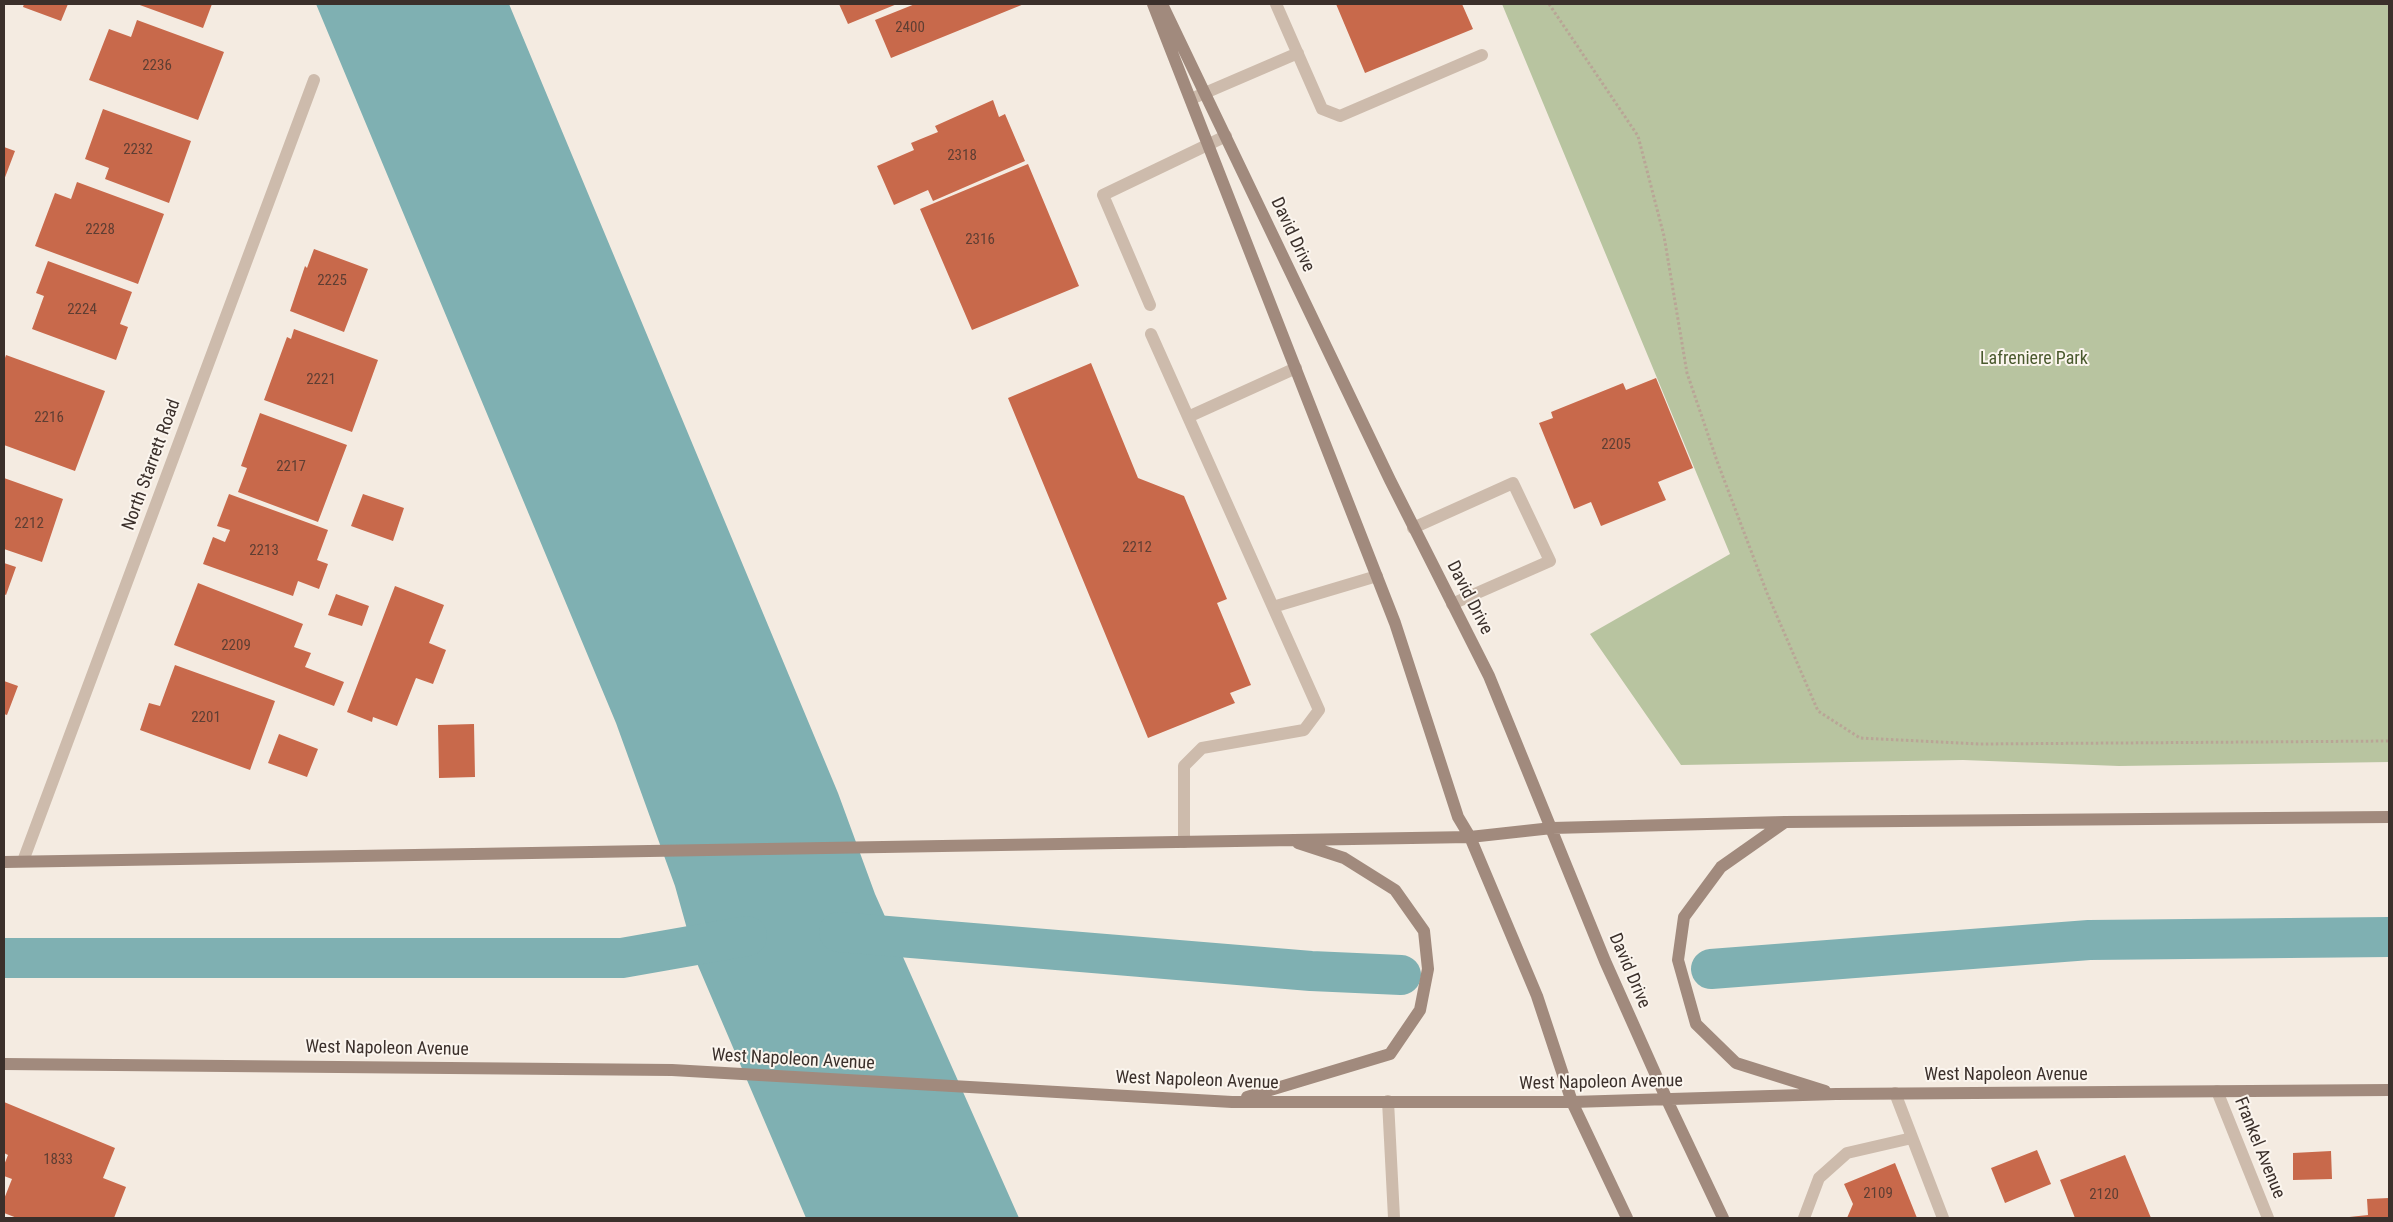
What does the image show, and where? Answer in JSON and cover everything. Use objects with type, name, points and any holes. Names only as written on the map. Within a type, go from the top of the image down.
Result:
[{"type":"main road","points":[[1153,4],[1396,623],[1458,817],[1470,837],[1537,996],[1572,1102],[1627,1218]]},
{"type":"main road","name":"David Drive","points":[[1162,4],[1414,528],[1489,676],[1605,961],[1666,1100],[1723,1218]]},
{"type":"main road","points":[[4,862],[1470,837],[1552,828],[1785,822],[2389,817]]},
{"type":"main road","points":[[1785,822],[1721,867],[1684,916],[1678,960],[1696,1024],[1736,1063],[1836,1094]]},
{"type":"main road","points":[[1232,1102],[1390,1054],[1420,1010],[1428,969],[1424,931],[1395,890],[1344,858],[1288,840]]},
{"type":"main road","name":"West Napoleon Avenue","points":[[4,1064],[672,1070],[1232,1102],[1572,1102],[1836,1094],[2389,1090]]},
{"type":"street","points":[[1276,4],[1322,109],[1340,116],[1482,55]]},
{"type":"street","points":[[1190,99],[1298,54]]},
{"type":"street","name":"North Starrett Road","points":[[23,862],[314,80]]},
{"type":"street","points":[[1150,305],[1104,195],[1226,136]]},
{"type":"street","points":[[1151,334],[1319,710],[1304,730],[1202,748],[1184,766],[1184,842]]},
{"type":"street","points":[[1188,417],[1296,368]]},
{"type":"street","points":[[1414,528],[1513,483],[1550,561],[1452,604]]},
{"type":"street","points":[[1273,607],[1377,576]]},
{"type":"street","name":"Frankel Avenue","points":[[2216,1091],[2268,1218]]},
{"type":"street","points":[[1895,1094],[1943,1218]]},
{"type":"street","points":[[1388,1101],[1394,1218]]},
{"type":"street","points":[[1804,1218],[1819,1178],[1847,1152],[1912,1138]]},
{"type":"path","points":[[1549,4],[1638,136],[1664,236],[1687,373],[1717,460],[1767,593],[1818,711],[1860,738],[1980,744],[2389,740]]},
{"type":"green space","name":"Lafreniere Park","points":[[1502,4],[2389,4],[2389,762],[2119,766],[1963,760],[1681,765],[1590,634],[1730,554]]},
{"type":"water","points":[[316,4],[509,4],[838,793],[875,894],[1019,1218],[806,1218],[696,961],[675,886],[616,723]]},
{"type":"building","points":[[24,4],[68,4],[61,21],[23,7]]},
{"type":"building","points":[[137,4],[212,4],[203,28]]},
{"type":"building","points":[[839,4],[897,4],[848,24]]},
{"type":"building","points":[[915,4],[1024,4],[891,58],[875,20]]},
{"type":"building","points":[[1336,4],[1462,4],[1473,29],[1365,73]]},
{"type":"building","points":[[137,20],[224,52],[198,120],[89,80],[109,29],[131,37]]},
{"type":"building","points":[[993,100],[999,117],[1005,114],[1025,161],[933,201],[928,190],[894,205],[877,166],[914,150],[911,143],[938,132],[935,126]]},
{"type":"building","points":[[103,109],[191,141],[169,203],[105,179],[109,168],[85,159]]},
{"type":"building","points":[[4,147],[15,151],[4,180]]},
{"type":"building","points":[[1028,164],[1079,286],[972,330],[920,209]]},
{"type":"building","points":[[77,182],[164,214],[138,284],[35,246],[55,193],[71,199]]},
{"type":"building","points":[[314,249],[368,269],[344,332],[290,311],[305,266],[307,268]]},
{"type":"building","points":[[48,261],[132,292],[120,324],[128,327],[116,360],[32,329],[44,296],[36,293]]},
{"type":"building","points":[[294,329],[378,360],[352,432],[264,400],[287,337],[291,339]]},
{"type":"building","points":[[6,355],[105,391],[75,471],[4,445],[4,361]]},
{"type":"building","points":[[1091,363],[1138,478],[1184,496],[1227,599],[1217,603],[1251,685],[1230,693],[1235,703],[1148,738],[1008,398]]},
{"type":"building","points":[[1656,378],[1693,468],[1658,482],[1666,500],[1601,526],[1591,502],[1574,509],[1539,423],[1553,418],[1551,412],[1623,383],[1626,390]]},
{"type":"building","points":[[260,413],[347,445],[318,522],[238,492],[247,468],[241,466]]},
{"type":"building","points":[[4,478],[63,499],[42,562],[4,549]]},
{"type":"building","points":[[229,494],[328,530],[317,560],[328,564],[319,589],[298,581],[293,596],[203,564],[213,537],[225,542],[230,530],[217,526]]},
{"type":"building","points":[[363,494],[404,508],[393,541],[351,526]]},
{"type":"building","points":[[4,563],[16,567],[6,595],[4,594]]},
{"type":"building","points":[[198,583],[303,624],[294,647],[311,653],[305,667],[344,682],[334,706],[174,645]]},
{"type":"building","points":[[395,586],[444,605],[429,643],[446,650],[433,684],[416,678],[397,726],[373,717],[372,722],[347,712]]},
{"type":"building","points":[[336,594],[369,606],[362,626],[328,615]]},
{"type":"building","points":[[175,665],[275,701],[250,770],[140,730],[149,703],[160,706]]},
{"type":"building","points":[[4,681],[18,686],[7,715],[4,714]]},
{"type":"building","points":[[474,724],[475,777],[439,778],[438,725]]},
{"type":"building","points":[[279,734],[318,749],[307,777],[268,763]]},
{"type":"building","points":[[4,1102],[115,1148],[103,1178],[126,1187],[114,1218],[17,1218],[4,1213],[4,1199],[12,1179],[4,1176],[4,1165],[8,1155],[4,1153]]},
{"type":"building","points":[[2037,1150],[2051,1184],[2005,1203],[1991,1168]]},
{"type":"building","points":[[2331,1151],[2332,1179],[2293,1180],[2293,1153]]},
{"type":"building","points":[[2125,1155],[2151,1218],[2075,1218],[2060,1180]]},
{"type":"building","points":[[1895,1163],[1917,1218],[1847,1218],[1853,1204],[1844,1184]]},
{"type":"building","points":[[2389,1198],[2389,1218],[2340,1218],[2368,1215],[2367,1199]]},
{"type":"waterway","points":[[839,932],[1311,971],[1401,975]]},
{"type":"waterway","points":[[4,958],[622,958],[747,936]]},
{"type":"waterway","points":[[1711,969],[2089,940],[2389,937]]}]
